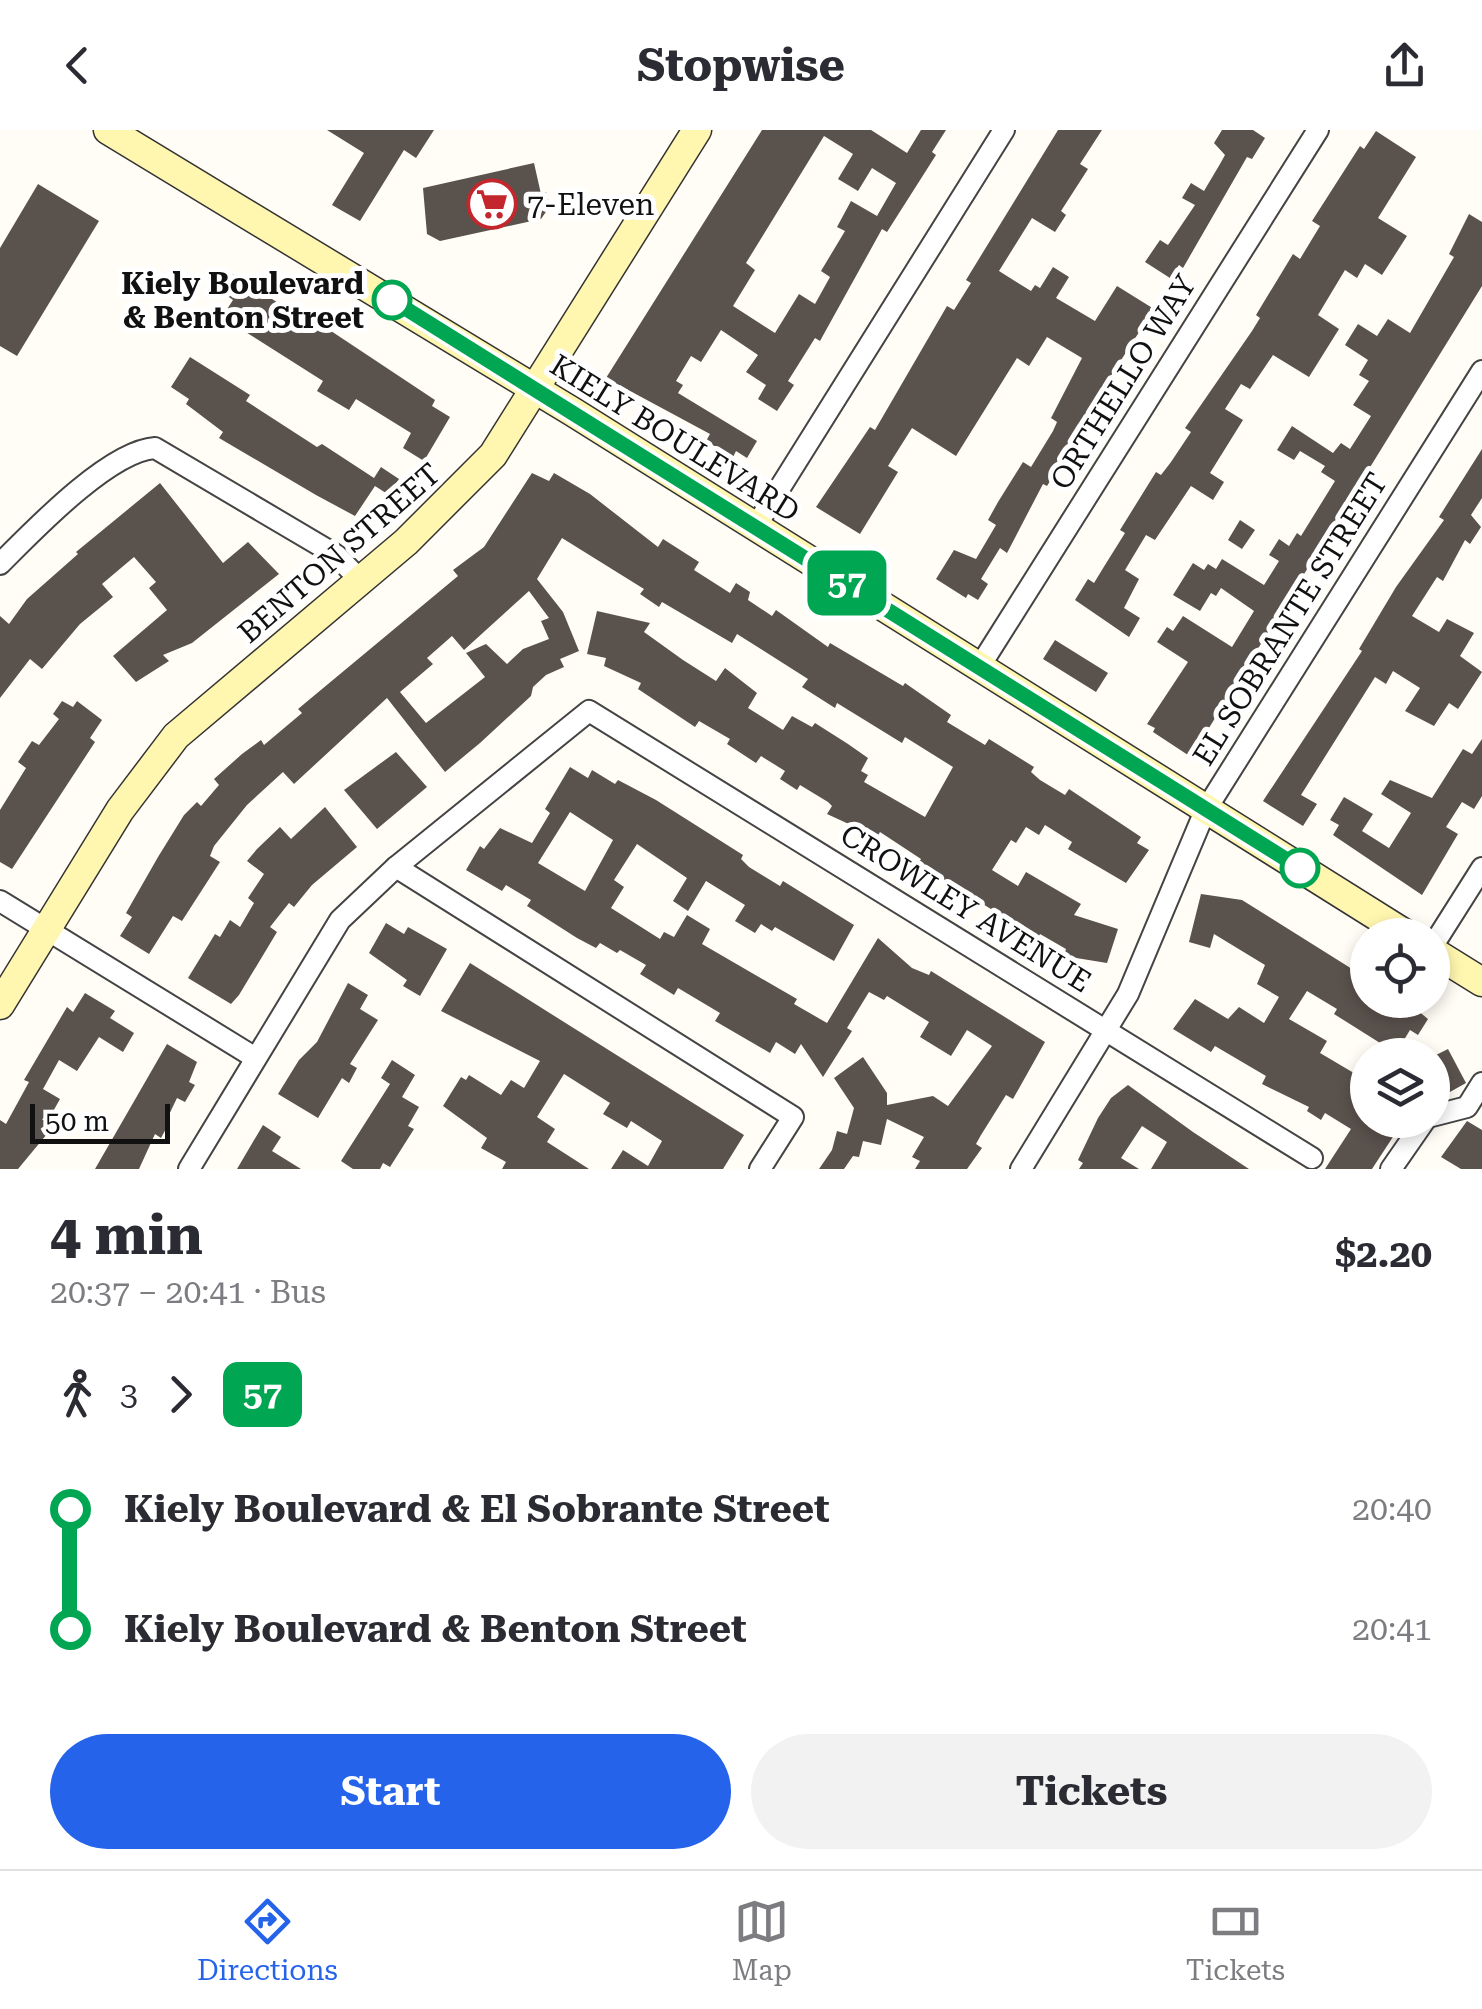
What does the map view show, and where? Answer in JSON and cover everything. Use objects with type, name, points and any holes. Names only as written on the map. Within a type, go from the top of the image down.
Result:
[{"type":"main road","name":"KIELY BOULEVARD","points":[[108,130],[756,526],[1379,918]]},
{"type":"main road","name":"BENTON STREET","points":[[0,1005],[134,789],[176,736],[476,476],[536,390],[697,130]]},
{"type":"main road","points":[[1450,961],[1482,982]]},
{"type":"street","points":[[756,526],[1004,130]]},
{"type":"street","name":"ORTHELLO WAY","points":[[980,666],[1318,130]]},
{"type":"street","name":"EL SOBRANTE STREET","points":[[1021,1169],[1108,1031],[1205,812],[1482,371]]},
{"type":"street","points":[[0,564],[105,471],[142,449],[155,448],[333,554],[360,580]]},
{"type":"street","name":"CROWLEY AVENUE","points":[[396,867],[589,711],[1312,1158]]},
{"type":"street","points":[[189,1169],[340,920],[396,867],[793,1116],[760,1169]]},
{"type":"street","points":[[1450,920],[1482,868]]},
{"type":"street","points":[[0,901],[254,1057]]},
{"type":"street","points":[[1450,1111],[1467,1107],[1482,1082]]},
{"type":"street","points":[[1391,1169],[1413,1138]]},
{"type":"building","points":[[327,130],[434,130],[416,158],[404,150],[360,221],[332,205],[364,153]]},
{"type":"building","points":[[762,130],[871,130],[907,153],[921,130],[946,130],[932,152],[936,155],[887,232],[882,229],[820,341],[815,338],[788,381],[794,385],[777,411],[758,399],[766,385],[746,372],[758,355],[721,330],[701,362],[691,356],[676,381],[683,385],[678,393],[757,441],[747,458],[736,451],[733,457],[706,441],[710,434],[606,378]],"holes":[[[824,136],[853,154],[838,179],[858,191],[872,168],[896,183],[877,216],[851,201],[837,227],[845,231],[821,271],[830,277],[815,304],[799,294],[775,333],[733,306],[755,270],[746,263]]]},
{"type":"building","points":[[1058,130],[1102,130],[1080,164],[1088,169],[1061,211],[1066,215],[1055,232],[1032,218],[999,271],[1031,291],[1035,285],[1040,288],[1053,267],[1069,277],[1056,298],[1095,321],[1117,286],[1154,309],[1085,416],[1089,418],[1047,486],[1043,484],[1007,553],[1000,548],[981,579],[988,584],[978,600],[968,594],[966,598],[936,579],[954,550],[976,559],[996,525],[988,520],[998,502],[1023,462],[1031,467],[1053,431],[1057,422],[1051,418],[1082,358],[1047,337],[1029,366],[1017,358],[956,456],[912,428],[888,466],[898,472],[860,534],[816,507],[870,427],[875,430],[947,306],[954,310],[971,283],[966,280]]},
{"type":"building","points":[[1222,130],[1253,130],[1265,138],[1252,159],[1247,157],[1183,268],[1179,265],[1170,278],[1145,262],[1160,240],[1168,245],[1195,205],[1182,198],[1191,183],[1204,191],[1220,164],[1225,155],[1214,143]]},
{"type":"building","points":[[1376,131],[1416,157],[1378,218],[1407,236],[1382,275],[1365,264],[1357,278],[1345,270],[1318,315],[1339,329],[1309,377],[1273,355],[1250,389],[1241,384],[1225,409],[1243,420],[1210,473],[1224,482],[1213,500],[1191,486],[1155,540],[1146,535],[1125,570],[1139,579],[1124,608],[1140,618],[1129,637],[1075,600],[1088,579],[1094,583],[1125,533],[1120,530],[1156,472],[1161,475],[1191,432],[1185,428],[1252,331],[1260,318],[1256,315],[1293,254],[1300,259],[1320,226],[1312,221],[1360,146],[1364,149]]},
{"type":"building","points":[[534,163],[541,194],[546,192],[550,206],[541,219],[440,241],[427,234],[423,188]]},
{"type":"building","points":[[38,184],[99,221],[17,356],[0,346],[0,248]]},
{"type":"building","points":[[1469,214],[1482,222],[1482,286],[1191,757],[1147,724],[1188,662],[1157,642],[1167,627],[1173,631],[1183,616],[1232,647],[1254,611],[1221,588],[1216,596],[1211,593],[1200,611],[1173,595],[1193,563],[1204,570],[1208,564],[1216,569],[1222,559],[1264,585],[1279,561],[1269,555],[1279,539],[1289,546],[1297,533],[1301,536],[1335,481],[1321,472],[1325,466],[1300,451],[1294,460],[1277,450],[1292,426],[1333,453],[1341,443],[1350,449],[1371,416],[1353,405],[1369,381],[1359,375],[1368,360],[1345,345],[1358,324],[1377,336],[1388,319],[1410,333],[1454,257],[1449,254]]},
{"type":"building","points":[[233,274],[308,322],[322,325],[435,400],[432,406],[450,417],[424,461],[403,448],[411,433],[356,399],[349,410],[317,391],[323,381],[222,317],[233,300],[222,292]]},
{"type":"building","points":[[190,357],[250,395],[246,401],[317,447],[322,444],[374,478],[381,467],[399,479],[389,495],[375,486],[355,516],[219,438],[223,432],[186,404],[189,399],[171,387]]},
{"type":"building","points":[[1482,449],[1482,498],[1471,515],[1481,527],[1470,544],[1465,540],[1443,581],[1437,577],[1412,616],[1439,632],[1447,619],[1474,633],[1460,656],[1482,672],[1458,709],[1449,703],[1434,726],[1405,711],[1420,688],[1393,671],[1386,684],[1375,677],[1301,795],[1317,804],[1303,826],[1263,801],[1362,651],[1359,649],[1396,587],[1444,520],[1439,517]]},
{"type":"building","points":[[532,473],[549,481],[554,473],[590,494],[658,547],[663,539],[699,562],[694,570],[730,593],[736,583],[750,592],[748,600],[772,616],[776,610],[828,647],[830,643],[903,686],[905,683],[951,715],[947,722],[985,745],[989,739],[1034,767],[1031,772],[1040,780],[1065,795],[1069,789],[1141,837],[1137,843],[1149,850],[1126,883],[1068,849],[1072,842],[1045,825],[1039,835],[1026,827],[1016,843],[1011,840],[992,870],[1018,886],[1026,872],[1081,904],[1074,915],[1118,929],[1107,963],[1064,956],[1066,949],[1040,934],[1038,938],[918,864],[921,859],[880,832],[877,837],[827,814],[832,806],[828,802],[800,785],[797,790],[780,779],[785,771],[761,756],[756,763],[727,744],[730,739],[699,721],[695,727],[638,689],[641,683],[604,666],[606,658],[587,654],[597,611],[650,623],[644,632],[683,660],[716,681],[725,668],[757,693],[748,708],[783,730],[792,716],[812,727],[815,723],[868,758],[861,771],[868,775],[864,782],[925,817],[953,767],[905,737],[902,743],[837,703],[835,708],[802,687],[808,679],[737,634],[732,643],[662,602],[659,607],[640,594],[644,589],[562,538],[537,579],[563,612],[579,651],[560,659],[564,667],[546,675],[533,687],[531,696],[480,743],[445,772],[387,698],[294,784],[283,772],[247,805],[214,846],[210,856],[220,862],[182,921],[173,916],[149,954],[120,936],[132,917],[126,913],[158,857],[184,815],[197,802],[201,806],[219,785],[214,779],[242,754],[261,740],[264,745],[302,713],[298,709],[458,576],[453,570],[484,547]],"holes":[[[529,591],[549,618],[541,621],[549,639],[523,649],[507,664],[486,644],[466,653],[485,677],[426,723],[400,692],[433,664],[427,658],[452,636],[464,650]]]},
{"type":"building","points":[[160,483],[223,563],[248,542],[279,574],[192,643],[163,655],[169,661],[136,682],[113,656],[167,610],[149,588],[156,582],[134,557],[102,584],[113,597],[80,624],[42,669],[30,659],[0,698],[0,616],[9,624],[27,599],[76,552]]},
{"type":"building","points":[[1240,520],[1255,530],[1242,549],[1228,540]]},
{"type":"building","points":[[1055,640],[1108,673],[1096,692],[1043,659]]},
{"type":"building","points":[[62,701],[73,707],[77,701],[102,720],[90,738],[95,742],[12,869],[0,862],[0,810],[26,768],[18,762],[32,741],[39,745],[59,719],[53,714]]},
{"type":"building","points":[[1482,739],[1482,796],[1474,809],[1462,802],[1446,827],[1458,834],[1422,895],[1333,835],[1339,825],[1330,820],[1344,797],[1373,814],[1362,831],[1389,848],[1411,813],[1381,794],[1390,780],[1432,798],[1463,749],[1472,754]]},
{"type":"building","points":[[396,752],[427,787],[377,829],[344,790]]},
{"type":"building","points":[[570,767],[588,778],[592,770],[656,800],[743,855],[741,859],[749,867],[780,886],[783,881],[854,925],[834,961],[775,927],[772,931],[761,924],[755,933],[735,921],[745,905],[706,881],[688,911],[673,901],[687,878],[637,844],[614,880],[624,887],[611,908],[660,939],[664,932],[674,937],[687,915],[710,929],[702,944],[797,999],[794,1004],[827,1023],[878,938],[912,968],[929,975],[931,971],[1045,1042],[1013,1099],[1006,1095],[981,1135],[976,1144],[982,1148],[967,1169],[915,1169],[920,1161],[912,1157],[924,1137],[887,1119],[881,1145],[863,1141],[859,1157],[853,1156],[844,1169],[819,1169],[832,1150],[837,1131],[847,1134],[854,1108],[834,1078],[863,1057],[887,1093],[887,1105],[933,1096],[948,1106],[992,1046],[967,1030],[951,1056],[920,1037],[929,1022],[887,996],[884,1000],[869,992],[847,1028],[852,1031],[823,1077],[801,1044],[795,1054],[776,1042],[770,1053],[715,1021],[720,1013],[678,988],[674,995],[640,974],[646,965],[620,950],[617,953],[600,943],[596,948],[577,938],[527,906],[531,900],[506,885],[502,891],[466,870],[480,846],[484,849],[500,828],[532,843],[550,813],[545,809]],"holes":[[[570,812],[613,840],[585,891],[538,863]]]},
{"type":"building","points":[[325,807],[357,847],[312,885],[294,907],[289,903],[270,927],[277,932],[239,995],[231,1004],[188,978],[215,934],[220,937],[230,920],[240,927],[254,903],[248,898],[264,874],[247,861],[280,827],[291,839]]},
{"type":"building","points":[[1201,894],[1242,900],[1350,968],[1350,1018],[1428,1019],[1418,1035],[1410,1030],[1405,1038],[1372,1038],[1307,991],[1289,1019],[1327,1041],[1320,1053],[1350,1071],[1350,1128],[1325,1113],[1321,1120],[1307,1111],[1309,1107],[1262,1084],[1266,1076],[1215,1046],[1211,1052],[1173,1029],[1195,999],[1228,1019],[1239,1007],[1264,1023],[1279,997],[1257,984],[1265,965],[1214,934],[1210,948],[1189,942]]},
{"type":"building","points":[[386,923],[404,934],[408,927],[447,949],[420,996],[403,986],[407,980],[369,953]]},
{"type":"building","points":[[470,963],[744,1135],[723,1169],[611,1169],[623,1150],[648,1166],[662,1141],[631,1121],[627,1128],[603,1114],[610,1103],[564,1074],[537,1117],[555,1129],[547,1142],[589,1169],[502,1169],[506,1162],[481,1148],[487,1138],[443,1106],[461,1077],[466,1080],[469,1075],[501,1095],[511,1080],[524,1088],[540,1061],[441,1011]]},
{"type":"building","points":[[348,983],[368,995],[360,1009],[378,1020],[350,1064],[357,1068],[349,1083],[342,1078],[318,1118],[278,1094],[299,1060],[317,1042]]},
{"type":"building","points":[[85,993],[115,1011],[110,1018],[134,1033],[123,1052],[99,1037],[77,1071],[59,1060],[43,1089],[60,1099],[46,1124],[52,1128],[18,1169],[0,1169],[0,1120],[6,1124],[29,1082],[24,1080],[67,1007],[73,1012]]},
{"type":"building","points":[[167,1044],[197,1062],[189,1082],[195,1085],[185,1102],[177,1098],[165,1123],[168,1125],[161,1138],[155,1134],[139,1169],[95,1169]]},
{"type":"building","points":[[1450,1053],[1466,1083],[1450,1092]]},
{"type":"building","points":[[392,1060],[415,1075],[402,1097],[419,1107],[408,1126],[414,1129],[390,1167],[383,1163],[380,1169],[353,1169],[341,1161],[390,1084],[381,1078]]},
{"type":"building","points":[[1128,1085],[1249,1169],[1151,1169],[1167,1142],[1142,1126],[1121,1158],[1139,1169],[1079,1169],[1083,1163],[1078,1160],[1098,1118],[1111,1098]]},
{"type":"building","points":[[1467,1121],[1482,1130],[1482,1169],[1461,1169],[1441,1157]]},
{"type":"building","points":[[263,1125],[281,1137],[272,1151],[301,1169],[237,1169]]},
{"type":"building","points":[[1350,1131],[1350,1138],[1392,1138],[1372,1169],[1325,1169]]},
{"type":"bus line","name":"57","points":[[392,300],[1300,868]]},
{"type":"place","name":"7-Eleven","points":[[492,204]]},
{"type":"place","name":"Kiely Boulevard & Benton Street","points":[[392,300]]}]
